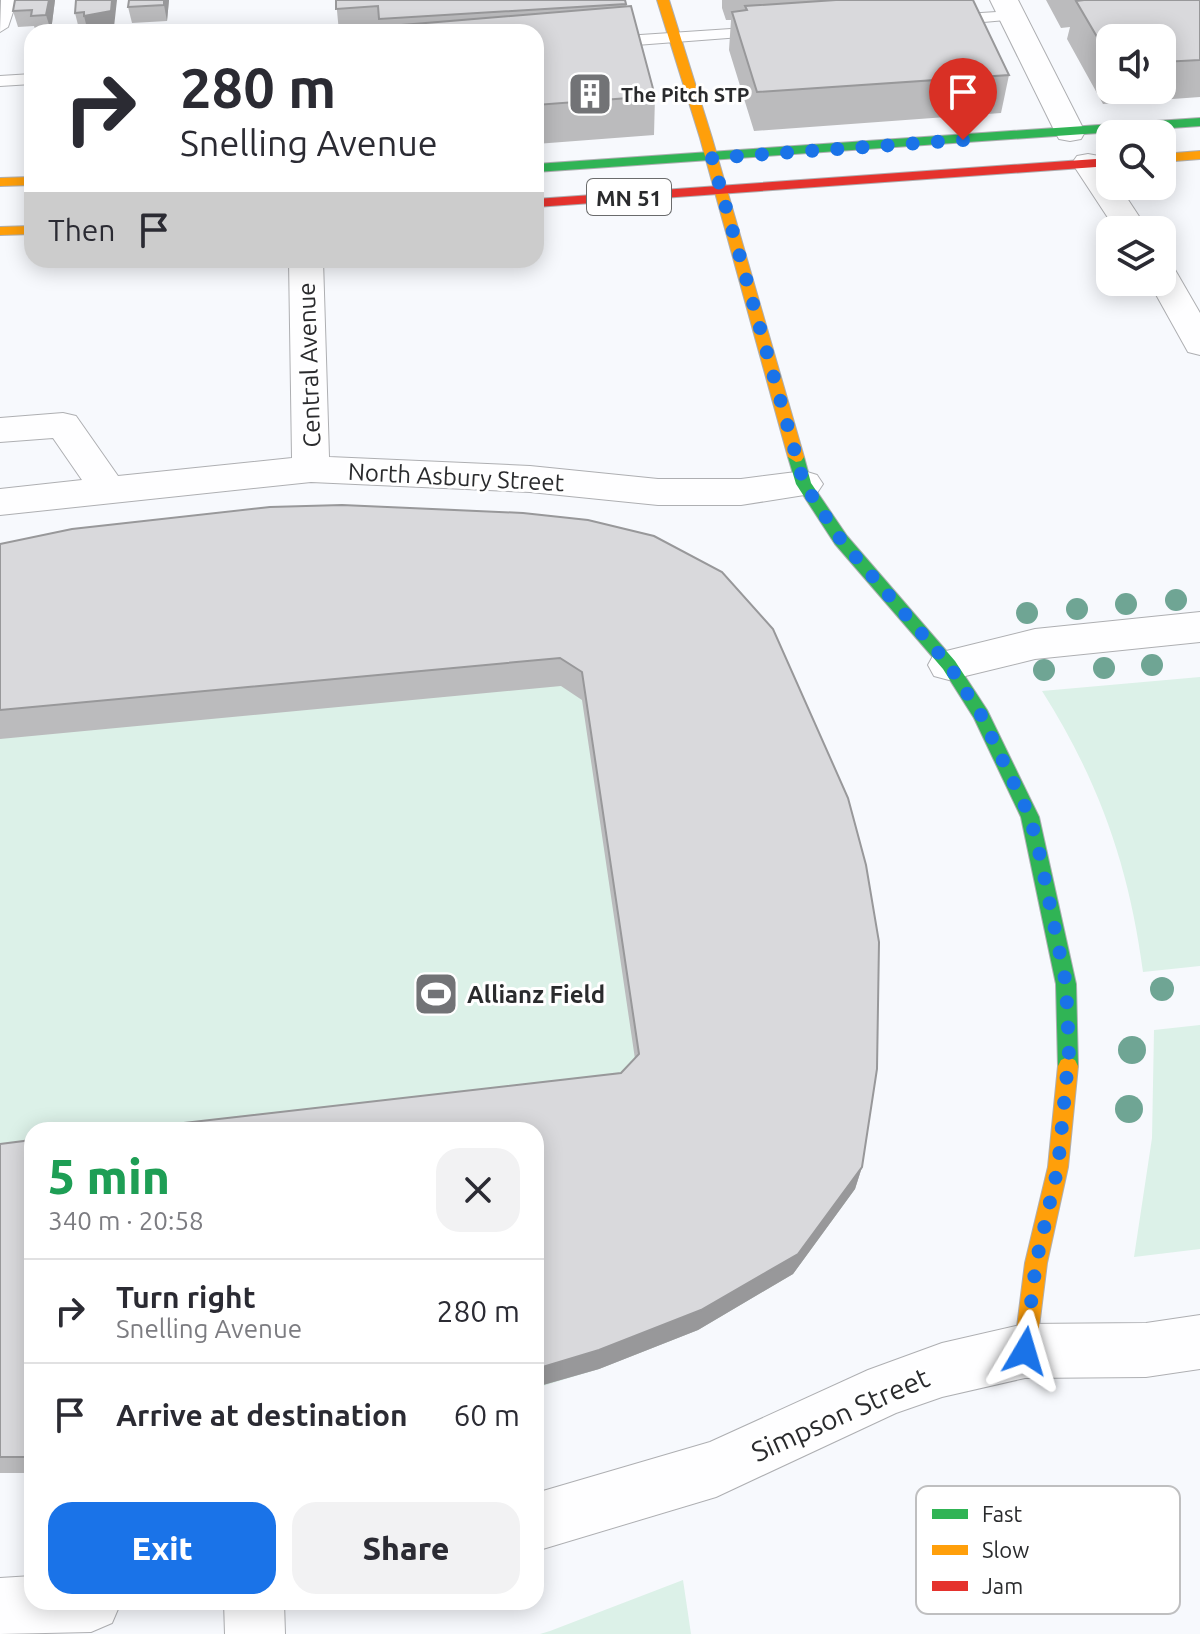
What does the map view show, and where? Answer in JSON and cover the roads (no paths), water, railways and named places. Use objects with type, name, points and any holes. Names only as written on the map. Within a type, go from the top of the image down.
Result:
[{"type":"street","points":[[663,0],[712,158],[804,484],[841,540],[949,665],[981,715],[1030,817],[1066,984],[1069,1051],[1058,1167],[1036,1263],[1025,1351]]},
{"type":"street","points":[[1008,8],[1070,132]]},
{"type":"street","name":"MN 51","points":[[544,168],[1200,122]]},
{"type":"street","points":[[1176,157],[1200,155]]},
{"type":"street","name":"MN 51","points":[[544,202],[1096,162]]},
{"type":"street","points":[[0,182],[24,181]]},
{"type":"street","points":[[0,231],[24,230]]},
{"type":"street","name":"Central Avenue","points":[[306,268],[311,469]]},
{"type":"street","points":[[1174,296],[1200,344]]},
{"type":"street","points":[[0,430],[63,425],[109,491]]},
{"type":"street","name":"North Asbury Street","points":[[0,502],[311,469],[530,479],[696,493],[804,484]]},
{"type":"street","points":[[949,665],[1035,644],[1200,627]]},
{"type":"street","name":"Simpson Street","points":[[544,1520],[716,1469],[887,1389],[934,1372],[1025,1351],[1146,1350],[1200,1342]]},
{"type":"street","points":[[0,1608],[24,1606]]},
{"type":"street","points":[[254,1610],[255,1634]]},
{"type":"lane","points":[[0,27],[9,0]]},
{"type":"lane","points":[[933,21],[1008,8]]},
{"type":"lane","points":[[594,43],[777,31]]},
{"type":"lane","points":[[0,81],[24,80]]},
{"type":"place","name":"The Pitch STP","points":[[590,94]]},
{"type":"place","name":"Allianz Field","points":[[436,994]]}]
